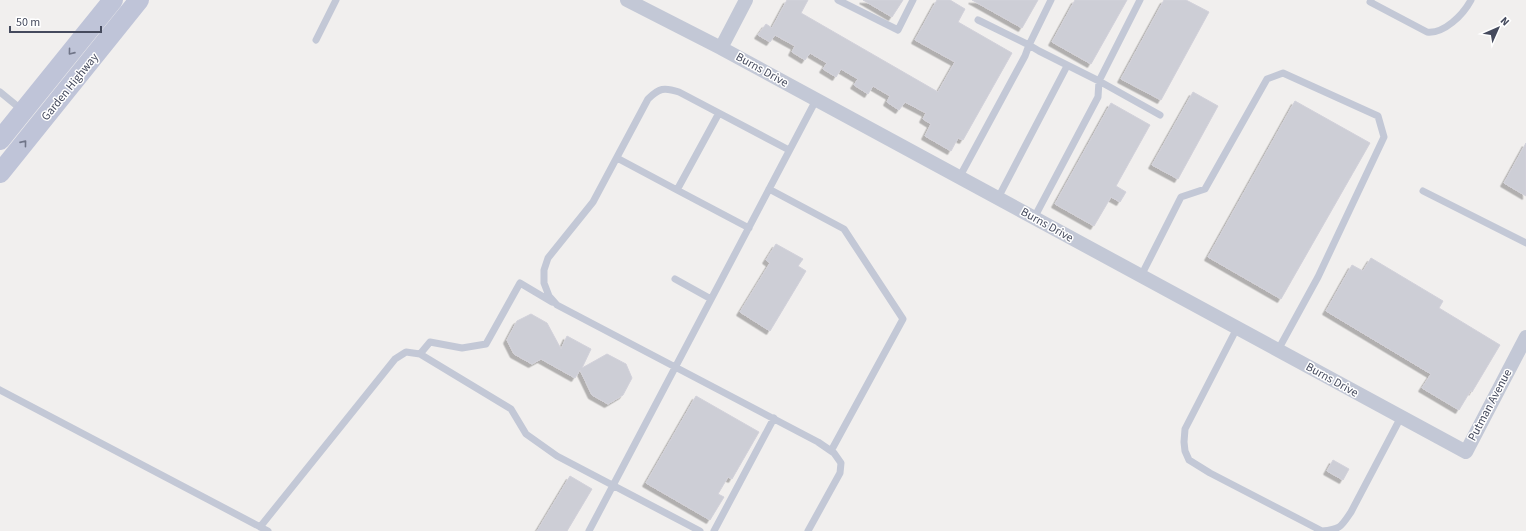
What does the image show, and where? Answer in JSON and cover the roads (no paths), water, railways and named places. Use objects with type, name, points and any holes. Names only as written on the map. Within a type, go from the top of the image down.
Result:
[{"type":"main road","name":"Garden Highway","points":[[0,140],[113,0]]},
{"type":"main road","name":"Garden Highway","points":[[0,173],[139,0]]},
{"type":"street","name":"Burns Drive","points":[[627,0],[721,48],[1466,452]]},
{"type":"street","points":[[721,48],[746,0]]},
{"type":"street","name":"Putman Avenue","points":[[1466,452],[1526,337]]},
{"type":"lane","points":[[316,40],[336,0]]},
{"type":"lane","points":[[838,0],[898,30],[913,0]]},
{"type":"lane","points":[[960,178],[1024,56],[1051,0]]},
{"type":"lane","points":[[1034,218],[1098,97],[1099,81],[1140,0]]},
{"type":"lane","points":[[1370,0],[1370,2],[1426,32],[1434,33],[1442,29],[1458,16],[1467,7],[1471,0]]},
{"type":"lane","points":[[978,20],[1099,81],[1160,115]]},
{"type":"lane","points":[[998,198],[1067,66]]},
{"type":"lane","points":[[1142,276],[1181,197],[1205,189],[1267,79],[1283,73],[1378,116],[1384,137],[1318,277],[1278,350]]},
{"type":"lane","points":[[557,304],[549,296],[544,282],[544,270],[548,258],[594,202],[648,99],[656,91],[667,88],[679,92],[789,150]]},
{"type":"lane","points":[[0,92],[24,111]]},
{"type":"lane","points":[[589,531],[816,100]]},
{"type":"lane","points":[[677,190],[719,113]]},
{"type":"lane","points":[[617,158],[749,228]]},
{"type":"lane","points":[[769,189],[844,229],[902,319],[831,451]]},
{"type":"lane","points":[[1422,191],[1526,243]]},
{"type":"lane","points":[[675,279],[711,299]]},
{"type":"lane","points":[[420,354],[430,342],[462,348],[486,344],[520,283],[774,418],[818,442],[831,451],[841,463],[840,473],[808,531]]},
{"type":"lane","points":[[1238,328],[1185,429],[1185,451],[1190,460],[1210,473],[1322,531],[1334,530],[1342,526],[1351,512],[1401,417]]},
{"type":"lane","points":[[260,527],[395,359],[406,352],[420,354],[511,409],[526,434],[557,456],[700,531]]},
{"type":"lane","points":[[0,390],[268,531]]},
{"type":"lane","points":[[714,531],[774,418]]}]
